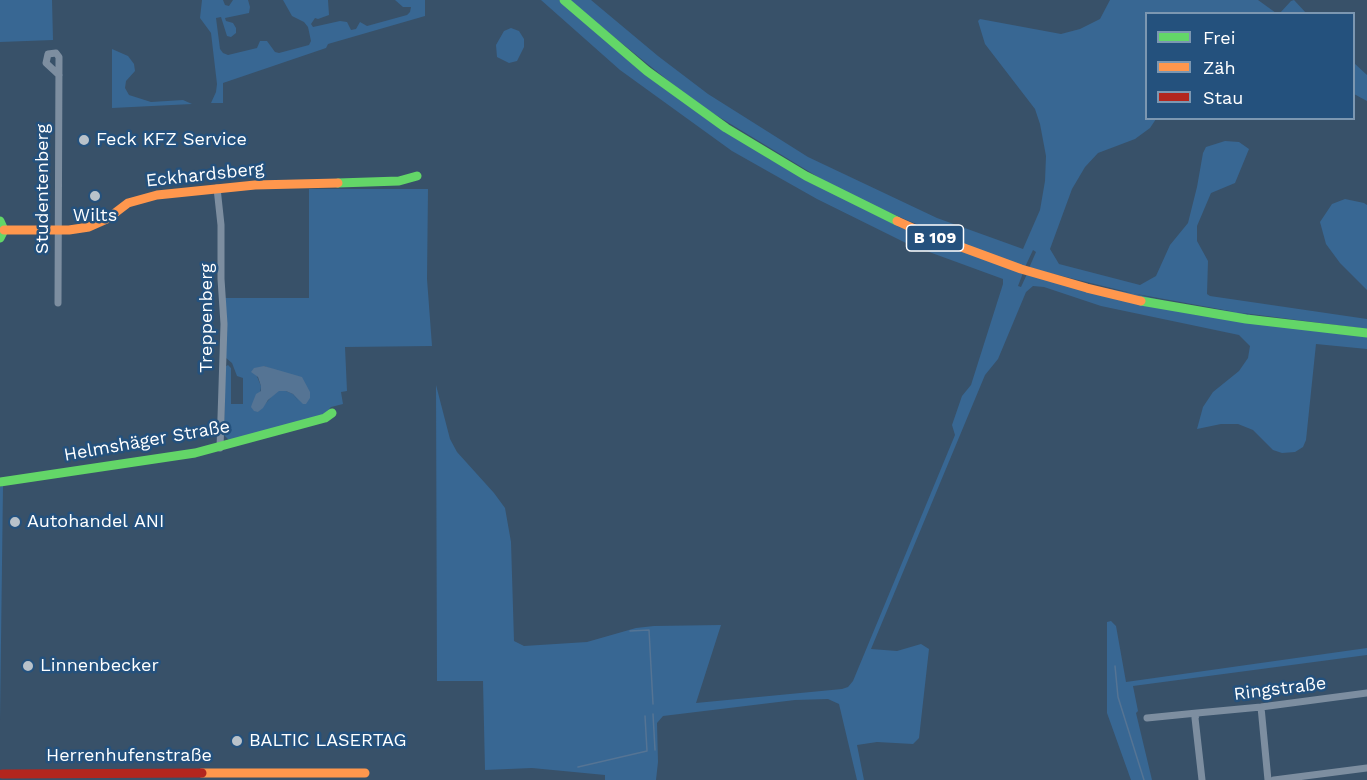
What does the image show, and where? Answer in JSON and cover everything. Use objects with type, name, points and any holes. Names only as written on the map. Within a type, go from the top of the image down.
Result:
[{"type":"main road","name":"B 109","points":[[564,0],[647,71],[726,128],[806,176],[868,208],[926,234],[1021,269],[1151,303],[1246,319],[1367,333]]},
{"type":"main road","name":"Eckhardsberg","points":[[1,230],[58,230],[89,227],[100,223],[128,203],[146,197],[217,188],[278,184],[399,181],[417,176]]},
{"type":"main road","name":"Helmshäger Straße","points":[[0,482],[220,448],[325,418],[332,413]]},
{"type":"main road","name":"Herrenhufenstraße","points":[[1,773],[251,776],[365,773]]},
{"type":"street","name":"Studentenberg","points":[[58,303],[59,75]]},
{"type":"street","name":"Treppenberg","points":[[217,188],[221,225],[224,324],[220,448]]},
{"type":"street","name":"Ringstraße","points":[[1147,718],[1261,707],[1367,693]]},
{"type":"street","points":[[1261,707],[1268,780]]},
{"type":"street","points":[[1197,713],[1195,718],[1202,780]]},
{"type":"street","points":[[1274,780],[1367,768]]},
{"type":"shaded area","points":[[0,0],[52,0],[53,40],[0,42]]},
{"type":"shaded area","points":[[202,0],[223,0],[225,5],[229,6],[233,0],[248,0],[249,13],[225,18],[236,28],[236,33],[231,37],[227,36],[221,17],[216,18],[220,49],[228,55],[257,48],[260,41],[267,41],[275,52],[279,53],[309,45],[311,41],[308,27],[304,22],[292,16],[283,0],[328,0],[329,15],[315,18],[311,24],[313,27],[340,21],[347,22],[351,30],[356,29],[360,22],[367,26],[407,15],[410,12],[411,7],[403,7],[395,0],[425,0],[425,16],[328,44],[326,48],[223,83],[223,103],[211,103],[217,84],[211,33],[200,18]]},
{"type":"shaded area","points":[[541,0],[559,0],[769,159],[1023,273],[1018,286],[1021,287],[1027,274],[1367,336],[1367,349],[1316,344],[1306,440],[1303,447],[1295,452],[1282,453],[1273,450],[1253,430],[1238,424],[1221,424],[1197,429],[1203,407],[1213,392],[1239,371],[1248,358],[1250,346],[1239,335],[1101,306],[1044,287],[1033,286],[1026,292],[998,359],[985,375],[871,649],[897,651],[921,644],[929,649],[919,738],[913,744],[877,742],[857,745],[864,780],[857,780],[839,704],[828,699],[795,700],[663,716],[657,723],[656,780],[605,780],[605,775],[532,768],[485,770],[483,681],[437,681],[436,385],[450,439],[457,452],[505,508],[511,542],[514,641],[524,646],[587,642],[636,628],[721,625],[696,703],[842,689],[848,687],[853,681],[955,435],[952,425],[962,396],[971,385],[1003,284],[1003,279],[910,245],[817,199],[732,151],[620,70]]},
{"type":"shaded area","points":[[568,0],[591,0],[708,94],[808,157],[937,218],[1023,249],[1040,210],[1045,181],[1046,156],[1040,124],[1035,109],[985,44],[978,21],[980,19],[1061,34],[1080,29],[1100,19],[1110,0],[1258,0],[1275,12],[1145,12],[1145,120],[1155,120],[1150,128],[1135,139],[1098,153],[1085,167],[1072,189],[1050,249],[1059,264],[1140,285],[1156,276],[1170,245],[1188,223],[1206,147],[1225,141],[1239,142],[1249,149],[1235,183],[1211,193],[1197,226],[1197,241],[1208,261],[1207,294],[1367,319],[1367,329],[1181,305],[1029,268],[1036,252],[1033,250],[1025,267],[984,253],[846,194],[696,103]]},
{"type":"shaded area","points":[[1294,0],[1305,12],[1281,12]]},
{"type":"shaded area","points":[[511,28],[519,31],[524,39],[524,47],[517,61],[509,63],[497,57],[496,45],[504,31]]},
{"type":"shaded area","points":[[112,49],[128,56],[134,64],[135,71],[126,81],[125,88],[129,95],[151,102],[183,100],[192,104],[112,108]]},
{"type":"shaded area","points":[[1355,64],[1367,75],[1367,101],[1355,95]]},
{"type":"shaded area","points":[[309,189],[428,189],[427,279],[432,346],[345,347],[347,391],[341,392],[343,404],[331,407],[322,417],[230,441],[224,435],[225,367],[228,365],[231,368],[231,404],[243,404],[243,378],[237,376],[232,363],[226,358],[225,298],[309,298]],"holes":[[[264,366],[277,371],[299,402],[293,394],[278,391],[258,412],[261,386],[256,374]]]},
{"type":"shaded area","points":[[1345,199],[1367,205],[1367,290],[1340,263],[1326,244],[1320,222],[1332,204]]},
{"type":"shaded area","points":[[264,366],[302,377],[310,392],[310,398],[306,404],[303,404],[293,394],[279,391],[258,412],[254,411],[251,407],[256,394],[261,391],[261,386],[258,377],[251,372],[254,368]]},
{"type":"shaded area","points":[[3,486],[0,720],[0,487]]},
{"type":"shaded area","points":[[1111,621],[1116,626],[1126,682],[1367,648],[1367,655],[1133,686],[1138,711],[1136,713],[1152,780],[1131,780],[1107,713],[1107,622]]},
{"type":"waterway","points":[[630,631],[649,630],[653,704]]},
{"type":"waterway","points":[[1115,666],[1118,697],[1144,780]]},
{"type":"waterway","points":[[653,714],[655,750]]},
{"type":"waterway","points":[[578,767],[647,751],[645,716]]},
{"type":"traffic: fast","points":[[564,0],[647,71],[726,128],[806,176],[897,221]]},
{"type":"traffic: fast","points":[[338,183],[399,181],[417,176]]},
{"type":"traffic: fast","points":[[0,221],[4,230],[0,238]]},
{"type":"traffic: fast","points":[[1141,301],[1246,319],[1367,333]]},
{"type":"traffic: fast","points":[[0,482],[195,453],[325,418],[332,413]]},
{"type":"traffic: slow","points":[[4,230],[69,230],[89,227],[107,219],[128,203],[157,195],[255,185],[338,183]]},
{"type":"traffic: slow","points":[[897,221],[1021,269],[1141,301]]},
{"type":"traffic: slow","points":[[202,773],[365,773]]},
{"type":"traffic: jam","points":[[2,774],[202,773]]},
{"type":"place","name":"Feck KFZ Service","points":[[84,140]]},
{"type":"place","name":"Wilts","points":[[95,196]]},
{"type":"place","name":"Autohandel ANI","points":[[15,522]]},
{"type":"place","name":"Linnenbecker","points":[[28,666]]},
{"type":"place","name":"BALTIC LASERTAG","points":[[237,741]]}]
